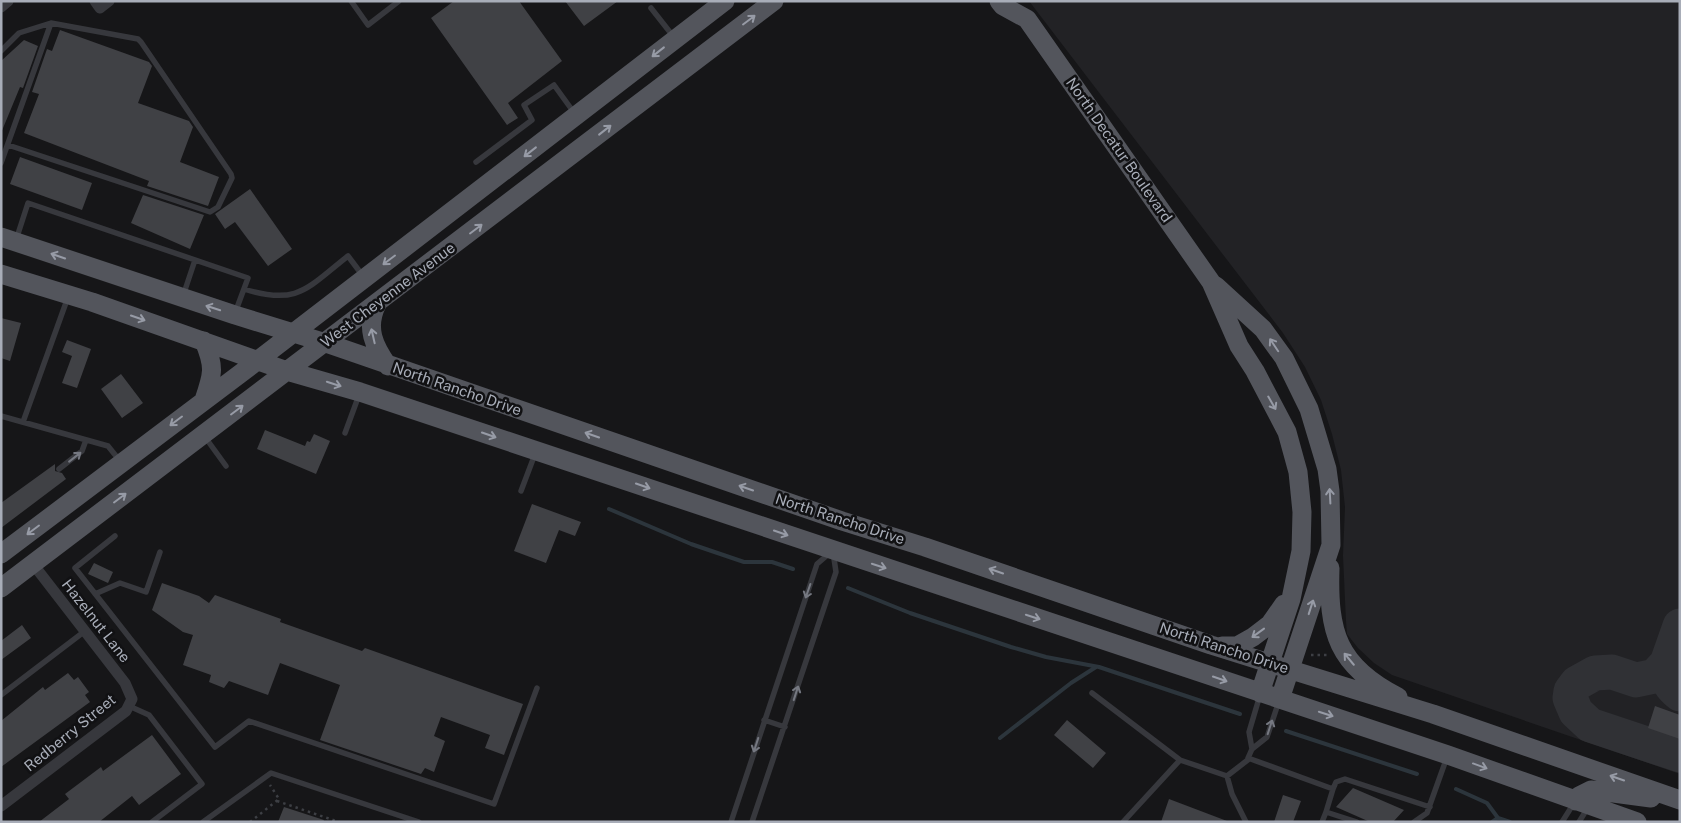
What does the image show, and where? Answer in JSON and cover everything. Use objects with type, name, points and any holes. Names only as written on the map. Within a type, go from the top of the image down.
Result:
[{"type":"main road","name":"West Cheyenne Avenue","points":[[1,554],[257,361],[725,1]]},
{"type":"main road","name":"West Cheyenne Avenue","points":[[1,588],[774,1]]},
{"type":"main road","name":"North Decatur Boulevard","points":[[999,1],[1003,6],[1027,10],[1211,282],[1239,346],[1255,370],[1287,432],[1297,469],[1302,512],[1301,551],[1291,599],[1260,693]]},
{"type":"main road","name":"North Rancho Drive","points":[[8,239],[234,315],[326,343],[388,366],[842,521],[934,550],[1211,645],[1433,714],[1680,800]]},
{"type":"main road","name":"North Rancho Drive","points":[[1,274],[69,294],[257,361],[360,392],[1448,755],[1637,822]]},
{"type":"main road","name":"North Decatur Boulevard","points":[[1211,282],[1263,329],[1284,358],[1303,395],[1317,430],[1327,469],[1330,491],[1331,544],[1280,699]]},
{"type":"main road","points":[[377,304],[372,313],[372,336],[376,349],[388,366]]},
{"type":"main road","points":[[204,342],[213,366],[204,400]]},
{"type":"main road","points":[[53,514],[84,525]]},
{"type":"main road","points":[[832,550],[842,521]]},
{"type":"main road","points":[[1331,544],[1330,616],[1340,647],[1355,666],[1392,694],[1433,714]]},
{"type":"main road","points":[[1211,645],[1237,646],[1245,642],[1270,624],[1280,607],[1291,599]]},
{"type":"main road","points":[[1582,803],[1585,793],[1597,790],[1608,793],[1680,800]]},
{"type":"street","points":[[1,7],[8,1]]},
{"type":"street","name":"Hazelnut Lane","points":[[33,564],[125,683],[130,703]]},
{"type":"street","name":"Redberry Street","points":[[1,806],[126,711],[130,703]]},
{"type":"lane","points":[[351,1],[368,25],[399,1]]},
{"type":"lane","points":[[652,8],[676,39]]},
{"type":"lane","points":[[1,163],[51,23]]},
{"type":"lane","points":[[1,52],[19,33],[51,23],[138,39],[232,178],[218,207],[210,212],[8,145]]},
{"type":"lane","points":[[476,162],[532,120],[524,105],[554,85],[576,116]]},
{"type":"lane","points":[[8,239],[28,203],[248,278],[234,315]]},
{"type":"lane","points":[[244,290],[273,297],[297,293],[348,256],[364,278]]},
{"type":"lane","points":[[183,298],[196,260]]},
{"type":"lane","points":[[24,422],[69,294]]},
{"type":"lane","points":[[345,433],[360,392]]},
{"type":"lane","points":[[1,416],[108,446],[121,462]]},
{"type":"lane","points":[[204,435],[226,466]]},
{"type":"lane","points":[[59,470],[82,451],[86,440]]},
{"type":"lane","points":[[521,491],[536,451]]},
{"type":"lane","points":[[115,536],[75,568],[215,747],[249,721],[494,804],[537,688]]},
{"type":"lane","points":[[731,822],[817,564],[832,550]]},
{"type":"lane","points":[[752,822],[836,572],[832,550]]},
{"type":"lane","points":[[95,594],[120,583],[146,592],[160,552]]},
{"type":"lane","points":[[1,695],[85,631]]},
{"type":"lane","points":[[1092,693],[1180,760],[1227,776]]},
{"type":"lane","points":[[1227,776],[1249,758],[1252,749],[1249,732],[1260,693]]},
{"type":"lane","points":[[1252,749],[1267,737],[1280,699]]},
{"type":"lane","points":[[130,703],[149,715],[202,784],[152,822]]},
{"type":"lane","points":[[764,720],[784,728]]},
{"type":"lane","points":[[1414,822],[1427,813],[1448,755]]},
{"type":"lane","points":[[1249,758],[1333,789]]},
{"type":"lane","points":[[1124,822],[1180,760]]},
{"type":"lane","points":[[203,822],[271,773],[419,822]]},
{"type":"lane","points":[[1227,776],[1232,794],[1246,822]]},
{"type":"lane","points":[[1322,822],[1336,782],[1345,779],[1430,807]]},
{"type":"lane","points":[[1563,819],[1582,803]]},
{"type":"lane","points":[[1580,822],[1582,803]]},
{"type":"lane","points":[[1326,812],[1357,822]]},
{"type":"path","points":[[1304,655],[1330,655]]},
{"type":"path","points":[[250,822],[279,799],[266,777]]},
{"type":"path","points":[[277,801],[339,822]]},
{"type":"shaded area","points":[[1029,1],[1680,1],[1680,774],[1392,675],[1374,663],[1358,648],[1347,634],[1343,556],[1345,507],[1341,470],[1321,400],[1305,367],[1283,333]]},
{"type":"building","points":[[454,1],[519,1],[562,61],[508,103],[518,118],[507,125],[431,18]]},
{"type":"building","points":[[565,1],[618,1],[584,26]]},
{"type":"building","points":[[60,30],[149,62],[152,66],[138,103],[189,121],[193,127],[180,162],[219,177],[208,206],[147,186],[149,181],[24,133],[39,94],[32,92],[47,49],[52,51]]},
{"type":"building","points":[[24,40],[38,46],[23,88],[20,87],[1,133],[1,61]]},
{"type":"building","points":[[20,157],[92,183],[82,210],[10,184]]},
{"type":"building","points":[[250,189],[292,249],[268,266],[235,222],[225,229],[215,214]]},
{"type":"building","points":[[143,195],[204,215],[190,249],[131,223]]},
{"type":"building","points":[[1,318],[21,323],[10,361],[1,358]]},
{"type":"building","points":[[67,340],[91,349],[77,388],[62,383],[72,356],[62,352]]},
{"type":"building","points":[[121,374],[143,403],[122,418],[101,389]]},
{"type":"building","points":[[265,430],[305,446],[307,441],[310,442],[314,434],[330,441],[316,474],[257,449]]},
{"type":"building","points":[[55,464],[55,471],[62,473],[66,479],[1,528],[1,503]]},
{"type":"building","points":[[532,504],[581,522],[575,536],[559,530],[546,563],[514,551]]},
{"type":"building","points":[[94,563],[113,572],[108,583],[88,574]]},
{"type":"building","points":[[162,583],[199,596],[209,603],[215,595],[281,619],[280,622],[362,651],[365,648],[523,704],[504,755],[485,748],[490,735],[441,717],[434,736],[445,741],[434,772],[425,768],[421,774],[320,740],[340,685],[280,663],[268,695],[229,681],[224,688],[209,682],[211,675],[183,665],[193,635],[183,632],[152,610]]},
{"type":"building","points":[[22,625],[31,638],[1,660],[1,641]]},
{"type":"building","points":[[68,673],[74,680],[78,677],[89,692],[85,695],[90,702],[1,767],[1,721],[43,687],[45,690]]},
{"type":"building","points":[[1655,706],[1680,715],[1680,739],[1648,728]]},
{"type":"building","points":[[1067,720],[1106,753],[1093,768],[1054,735]]},
{"type":"building","points":[[152,735],[181,774],[139,805],[132,796],[99,822],[39,822],[69,799],[65,794],[101,767],[103,771]]},
{"type":"building","points":[[1353,788],[1404,810],[1393,822],[1370,822],[1336,807]]},
{"type":"building","points":[[1283,795],[1301,801],[1293,822],[1274,822]]},
{"type":"building","points":[[1169,799],[1227,821],[1227,822],[1161,822]]},
{"type":"building","points":[[284,807],[324,820],[323,822],[278,822]]},
{"type":"waterway","points":[[609,509],[691,544],[744,562],[772,562],[793,569]]},
{"type":"waterway","points":[[848,588],[910,613],[1011,647],[1046,657],[1099,667],[1240,714]]},
{"type":"waterway","points":[[1000,738],[1071,683],[1096,667]]},
{"type":"waterway","points":[[1286,731],[1417,774]]},
{"type":"waterway","points":[[1456,789],[1487,803],[1498,818]]},
{"type":"waterway","points":[[1492,822],[1498,818],[1510,822]]},
{"type":"taxiway","points":[[1680,626],[1667,663],[1655,676],[1636,680],[1612,672],[1595,673],[1577,683],[1571,691],[1570,698],[1576,712],[1590,725],[1680,755]]},
{"type":"taxiway","points":[[1667,663],[1669,680],[1673,688],[1680,694]]}]
